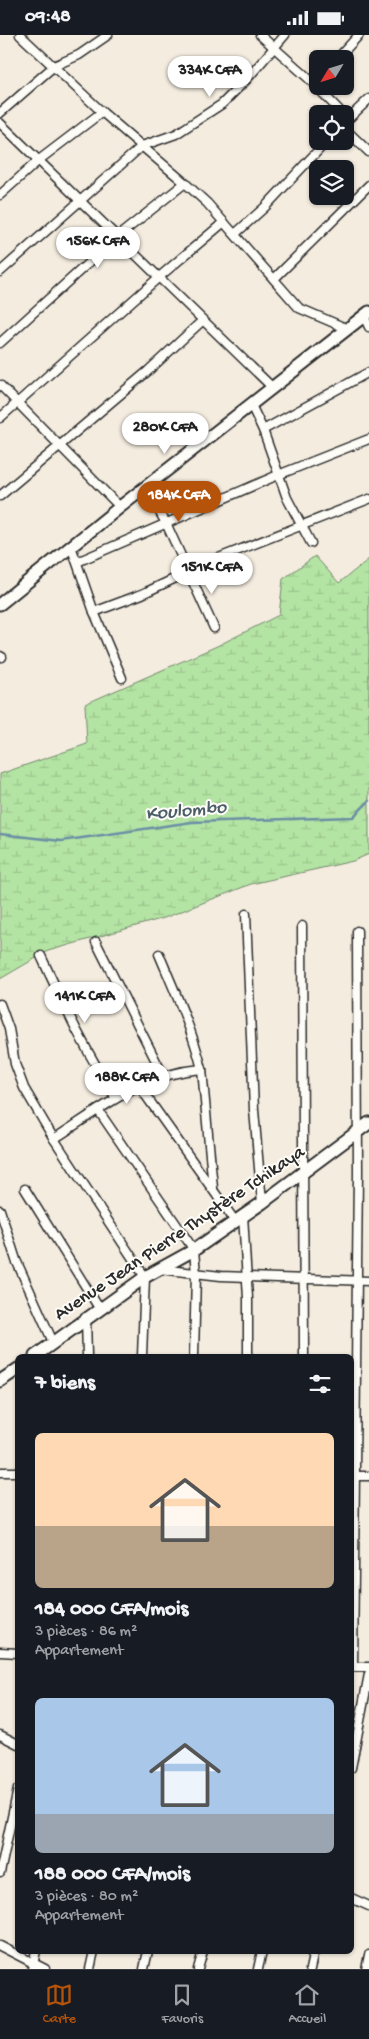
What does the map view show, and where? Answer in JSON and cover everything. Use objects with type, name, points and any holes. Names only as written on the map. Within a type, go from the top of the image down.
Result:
[{"type":"street","points":[[20,35],[102,112],[186,183],[235,234],[300,309],[348,329]]},
{"type":"street","points":[[0,113],[54,66],[79,55],[108,35]]},
{"type":"street","points":[[260,35],[309,75]]},
{"type":"street","points":[[0,272],[142,146],[176,134],[222,104],[247,79],[285,35]]},
{"type":"street","points":[[345,50],[359,35]]},
{"type":"street","points":[[327,95],[335,105]]},
{"type":"street","points":[[354,111],[369,99]]},
{"type":"street","points":[[0,195],[39,160],[102,112]]},
{"type":"street","points":[[0,123],[273,388]]},
{"type":"street","points":[[354,138],[369,152]]},
{"type":"street","points":[[235,234],[265,207],[319,150]]},
{"type":"street","points":[[0,343],[117,237],[186,183]]},
{"type":"street","points":[[274,279],[369,185]]},
{"type":"street","points":[[0,418],[158,278],[224,223]]},
{"type":"street","points":[[0,604],[145,487],[367,314],[369,327]]},
{"type":"street","points":[[0,496],[148,371],[202,321]]},
{"type":"street","points":[[263,430],[369,372]]},
{"type":"street","points":[[0,385],[120,507]]},
{"type":"street","points":[[251,405],[263,430],[286,498],[311,543]]},
{"type":"street","points":[[77,562],[278,475],[369,439]]},
{"type":"street","points":[[145,487],[166,523],[190,571],[214,628]]},
{"type":"street","points":[[94,612],[142,594],[190,571],[369,499]]},
{"type":"street","points":[[71,546],[94,612],[122,678]]},
{"type":"street","points":[[246,914],[254,1110],[262,1203]]},
{"type":"street","points":[[302,926],[304,1354]]},
{"type":"street","points":[[354,1427],[357,1280],[357,931]]},
{"type":"street","points":[[96,942],[163,1075]]},
{"type":"street","points":[[159,954],[190,1027],[202,1069],[213,1188]]},
{"type":"street","points":[[42,956],[67,1013],[88,1054],[116,1098]]},
{"type":"street","points":[[0,1004],[9,1029],[19,1077],[54,1139],[144,1277],[142,1354]]},
{"type":"street","points":[[54,1139],[116,1098],[139,1086],[163,1075],[202,1069]]},
{"type":"street","points":[[139,1086],[213,1188],[239,1218],[247,1277],[248,1354]]},
{"type":"street","points":[[98,1110],[194,1250],[196,1274],[194,1354]]},
{"type":"street","name":"Avenue Jean Pierre Thystère Tchikaya","points":[[38,1354],[86,1317],[144,1277],[194,1250],[262,1203],[369,1123]]},
{"type":"street","points":[[25,1189],[99,1308]]},
{"type":"street","points":[[0,1211],[16,1260],[53,1342]]},
{"type":"street","points":[[158,1269],[196,1274],[247,1277],[369,1281]]},
{"type":"street","points":[[86,1317],[87,1354]]},
{"type":"street","points":[[0,1381],[15,1371]]},
{"type":"street","points":[[0,1472],[15,1472]]},
{"type":"street","points":[[354,1476],[369,1476]]},
{"type":"street","points":[[0,1652],[15,1653]]},
{"type":"street","points":[[354,1667],[369,1667]]},
{"type":"street","points":[[354,1752],[369,1674]]},
{"type":"street","points":[[0,1735],[15,1742]]},
{"type":"street","points":[[0,1873],[15,1803]]},
{"type":"street","points":[[354,1899],[369,1906]]},
{"type":"street","points":[[0,1945],[33,1966],[45,1969]]},
{"type":"street","points":[[90,1969],[93,1954]]},
{"type":"street","points":[[144,1969],[147,1954]]},
{"type":"street","points":[[198,1969],[203,1954]]},
{"type":"street","points":[[258,1969],[261,1954]]},
{"type":"street","points":[[310,1969],[313,1954]]},
{"type":"street","points":[[366,1969],[369,1955]]},
{"type":"green space","points":[[315,556],[339,583],[369,559],[369,854],[353,861],[251,884],[164,918],[48,951],[0,979],[0,774],[87,744],[85,704],[217,646],[279,615],[283,579]]},
{"type":"waterway","name":"Koulombo","points":[[0,834],[61,841],[192,822],[353,817],[369,801]]}]
